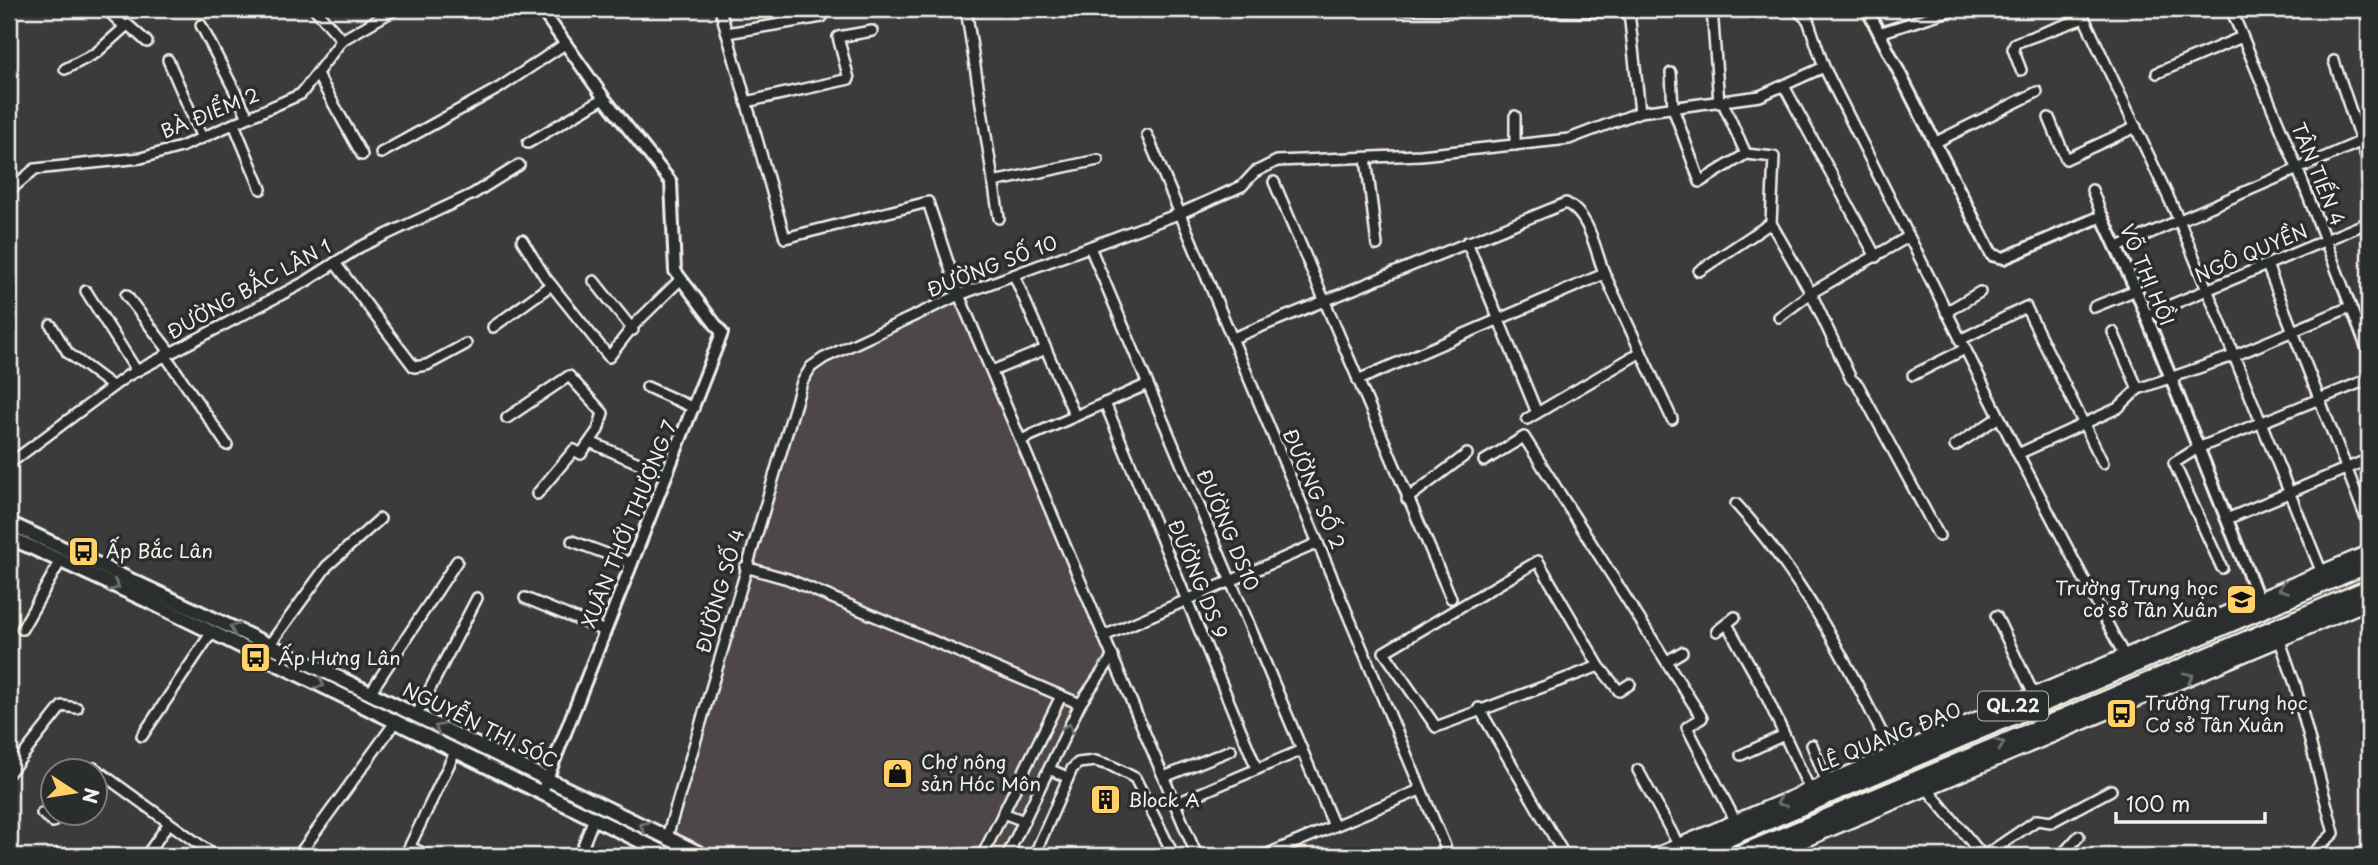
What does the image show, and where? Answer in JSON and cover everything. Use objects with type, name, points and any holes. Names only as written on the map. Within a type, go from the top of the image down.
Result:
[{"type":"highway","name":"LÊ QUANG ĐẠO","points":[[1656,856],[1683,851],[2127,662],[2258,598],[2369,553]]},
{"type":"highway","name":"LÊ QUANG ĐẠO","points":[[1739,827],[1810,790],[2035,697],[2369,565]]},
{"type":"highway","name":"QL.22","points":[[1765,856],[1922,783],[2369,587]]},
{"type":"highway","name":"QL.22","points":[[1734,856],[1922,783],[2369,601]]},
{"type":"main road","name":"NGUYỄN THỊ SÓC","points":[[9,523],[149,594],[212,632],[456,750],[667,837],[705,856]]},
{"type":"main road","name":"NGUYỄN THỊ SÓC","points":[[9,537],[60,562],[149,594],[270,644],[416,716],[545,786],[594,818],[671,856]]},
{"type":"street","points":[[106,9],[125,27]]},
{"type":"street","points":[[315,9],[342,40]]},
{"type":"street","name":"BÀ ĐIỂM 2","points":[[9,191],[35,169],[141,158],[202,138],[301,94],[342,40],[396,9]]},
{"type":"street","points":[[523,240],[551,285],[609,357],[681,279],[675,271],[671,182],[604,99],[541,9]]},
{"type":"street","points":[[720,9],[785,238],[928,202],[959,295],[1197,856]]},
{"type":"street","points":[[966,9],[999,218]]},
{"type":"street","points":[[1399,9],[1629,12],[1640,112]]},
{"type":"street","points":[[1712,9],[1721,103],[1746,154]]},
{"type":"street","points":[[1796,9],[1808,20],[1824,67],[1908,237],[2127,662]]},
{"type":"street","name":"VÕ THỊ HỒI","points":[[1867,9],[1992,254],[2004,258],[2102,216],[2147,315],[2258,598]]},
{"type":"street","points":[[1879,33],[1955,9]]},
{"type":"street","name":"TÂN TIẾN 4","points":[[2231,9],[2298,170],[2369,354]]},
{"type":"street","points":[[2021,70],[2013,49],[2014,43],[2082,13],[2179,219],[2322,573]]},
{"type":"street","points":[[727,33],[822,17]]},
{"type":"street","points":[[65,69],[96,53],[128,25],[147,42]]},
{"type":"street","points":[[201,25],[248,117]]},
{"type":"street","points":[[746,102],[849,79],[838,37],[872,31]]},
{"type":"street","points":[[2157,74],[2242,37]]},
{"type":"street","points":[[381,153],[499,88],[565,44]]},
{"type":"street","points":[[168,60],[202,138]]},
{"type":"street","points":[[2334,61],[2365,140],[2369,165]]},
{"type":"street","name":"ĐƯỜNG SỐ 10","points":[[819,361],[959,295],[1181,213],[1242,186],[1255,172],[1276,161],[1366,158],[1569,139],[1640,112],[1760,96],[1824,67]]},
{"type":"street","points":[[1671,73],[1673,108],[1700,182],[1746,154],[1774,158],[1771,223],[1811,293],[1851,379],[1858,385],[1939,536]]},
{"type":"street","points":[[317,74],[362,155]]},
{"type":"street","points":[[1784,86],[1876,257]]},
{"type":"street","points":[[1934,143],[2037,92]]},
{"type":"street","points":[[528,143],[604,99]]},
{"type":"street","points":[[1515,116],[1515,145]]},
{"type":"street","points":[[2049,118],[2066,159],[2136,127]]},
{"type":"street","points":[[234,124],[261,189]]},
{"type":"street","name":"ĐƯỜNG SỐ 2","points":[[1147,135],[1449,856]]},
{"type":"street","points":[[2118,247],[2365,140]]},
{"type":"street","points":[[1366,158],[1377,245]]},
{"type":"street","points":[[993,182],[1098,160]]},
{"type":"street","name":"ĐƯỜNG BẮC LÂN 1","points":[[9,464],[136,370],[360,247],[473,194],[519,165]]},
{"type":"street","points":[[1275,182],[1322,300],[1451,598]]},
{"type":"street","points":[[2092,190],[2102,216]]},
{"type":"street","points":[[1233,338],[1566,203],[1580,216],[1591,236],[1604,274],[1672,419]]},
{"type":"street","name":"NGÔ QUYỀN","points":[[2147,315],[2369,222]]},
{"type":"street","points":[[1699,271],[1771,223]]},
{"type":"street","points":[[1779,317],[1811,293],[1908,237]]},
{"type":"street","points":[[1467,242],[1537,413]]},
{"type":"street","name":"ĐƯỜNG DS10","points":[[1090,247],[1334,827]]},
{"type":"street","points":[[335,263],[414,367],[427,365],[466,344]]},
{"type":"street","points":[[2267,265],[2369,526]]},
{"type":"street","points":[[1358,380],[1604,274]]},
{"type":"street","points":[[1014,275],[1075,416]]},
{"type":"street","name":"XUÂN THỚI THƯỢNG 7","points":[[545,786],[722,333],[681,279]]},
{"type":"street","points":[[594,281],[633,330]]},
{"type":"street","points":[[493,327],[551,285]]},
{"type":"street","points":[[2094,307],[2136,290]]},
{"type":"street","points":[[86,291],[136,370]]},
{"type":"street","points":[[1946,312],[1980,292]]},
{"type":"street","points":[[126,295],[228,444]]},
{"type":"street","points":[[1960,340],[2026,307],[2103,463]]},
{"type":"street","points":[[2018,454],[2083,421],[2118,408],[2138,389],[2170,375],[2236,355],[2350,307]]},
{"type":"street","points":[[51,326],[68,353],[112,386]]},
{"type":"street","points":[[2113,332],[2138,389]]},
{"type":"street","points":[[992,371],[1046,349]]},
{"type":"street","points":[[1913,374],[1965,349]]},
{"type":"street","points":[[1527,419],[1641,352]]},
{"type":"street","name":"ĐƯỜNG SỐ 4","points":[[667,837],[802,382],[811,367],[819,361]]},
{"type":"street","points":[[507,418],[546,390],[572,376],[604,413],[581,454],[574,450],[537,494]]},
{"type":"street","points":[[2222,568],[2174,463],[2198,448],[2369,379]]},
{"type":"street","points":[[1021,440],[1146,384]]},
{"type":"street","points":[[647,387],[694,408]]},
{"type":"street","name":"ĐƯỜNG DS 9","points":[[1105,403],[1257,769]]},
{"type":"street","points":[[1955,446],[1999,417]]},
{"type":"street","points":[[1484,461],[1524,437],[1702,718],[1687,727],[1739,827]]},
{"type":"street","points":[[590,442],[666,475]]},
{"type":"street","points":[[1407,499],[1467,454]]},
{"type":"street","points":[[2227,519],[2369,459]]},
{"type":"street","points":[[1736,504],[1774,551],[1816,611],[1860,688],[1894,756]]},
{"type":"street","points":[[270,644],[327,566],[380,519]]},
{"type":"street","points":[[572,541],[631,563]]},
{"type":"street","points":[[1104,636],[1318,543]]},
{"type":"street","points":[[370,693],[457,561]]},
{"type":"street","points":[[1599,666],[1479,708],[1436,727],[1384,652],[1538,561],[1599,666],[1619,691],[1630,684]]},
{"type":"street","points":[[22,629],[60,562]]},
{"type":"street","points":[[745,567],[788,579],[1080,704]]},
{"type":"street","points":[[416,716],[477,598]]},
{"type":"street","points":[[525,598],[605,631]]},
{"type":"street","points":[[1996,616],[2035,697]]},
{"type":"street","points":[[1717,631],[1731,620],[1810,790]]},
{"type":"street","points":[[142,736],[212,632]]},
{"type":"street","points":[[2279,638],[2307,728],[2334,833],[2311,856]]},
{"type":"street","points":[[1667,661],[1682,652]]},
{"type":"street","points":[[1007,856],[1080,704],[1113,656]]},
{"type":"street","points":[[982,856],[1061,696]]},
{"type":"street","points":[[9,773],[62,706],[77,708]]},
{"type":"street","points":[[1479,708],[1565,856]]},
{"type":"street","points":[[298,856],[396,721]]},
{"type":"street","points":[[1741,755],[1784,735]]},
{"type":"street","points":[[1812,745],[1827,783]]},
{"type":"street","points":[[429,856],[408,852],[456,750]]},
{"type":"street","points":[[1164,778],[1231,750]]},
{"type":"street","points":[[1175,804],[1302,750]]},
{"type":"street","points":[[1034,856],[1068,778],[1075,766],[1089,761],[1112,766],[1135,778],[1174,856]]},
{"type":"street","points":[[1049,769],[1068,778]]},
{"type":"street","points":[[1638,770],[1683,851]]},
{"type":"street","points":[[108,778],[215,856]]},
{"type":"street","points":[[1922,783],[1984,856],[2037,820],[2051,822],[2111,790]]},
{"type":"street","points":[[1263,856],[1420,790]]},
{"type":"street","points":[[1003,813],[1024,821]]},
{"type":"street","points":[[579,856],[594,818]]},
{"type":"street","points":[[146,856],[169,823]]},
{"type":"street","points":[[2060,856],[2079,836]]},
{"type":"shaded area","points":[[958,303],[1105,655],[1073,708],[1003,856],[719,856],[678,837],[675,829],[806,383],[820,365],[872,338]]},
{"type":"place","name":"Ấp Bắc Lân","points":[[83,551]]},
{"type":"place","name":"Trường Trung học cơ sở Tân Xuân","points":[[2241,599]]},
{"type":"place","name":"Ấp Hưng Lân","points":[[255,658]]},
{"type":"place","name":"Trường Trung học Cơ sở Tân Xuân","points":[[2122,714]]},
{"type":"place","name":"Chợ nông sản Hóc Môn","points":[[898,773]]},
{"type":"place","name":"Block A","points":[[1105,800]]}]
